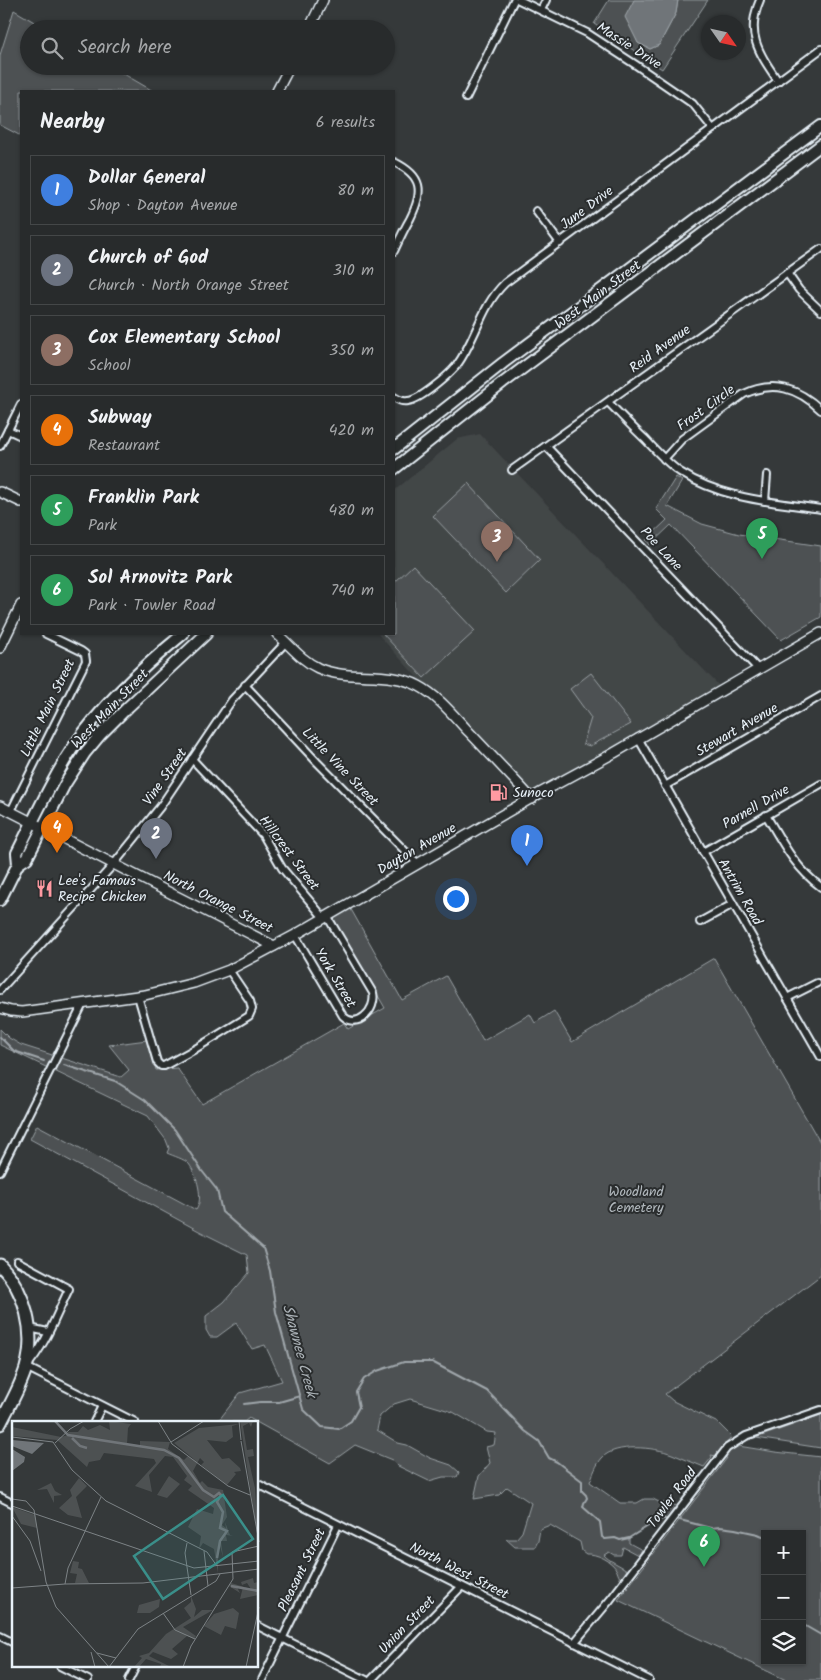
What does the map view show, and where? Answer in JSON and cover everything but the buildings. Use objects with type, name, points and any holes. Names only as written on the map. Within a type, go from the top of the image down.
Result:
[{"type":"highway","points":[[0,1265],[11,1278],[20,1294],[30,1328],[30,1348],[26,1367],[0,1424]]},
{"type":"main road","points":[[313,20],[323,0]]},
{"type":"main road","points":[[278,90],[285,75]]},
{"type":"main road","name":"West Main Street","points":[[395,448],[503,363],[821,126]]},
{"type":"main road","name":"West Main Street","points":[[395,469],[503,383],[821,145]]},
{"type":"main road","points":[[0,492],[20,502]]},
{"type":"main road","points":[[0,648],[18,620]]},
{"type":"main road","name":"Dayton Avenue","points":[[0,1008],[22,1012],[138,996],[194,983],[229,970],[295,935],[821,633]]},
{"type":"main road","name":"West Main Street","points":[[18,864],[17,853],[32,822],[61,766],[86,730],[116,697],[182,635]]},
{"type":"main road","name":"West Main Street","points":[[0,900],[18,864],[27,858],[73,770],[93,743],[171,665],[205,635]]},
{"type":"main road","points":[[279,635],[304,660],[326,671],[398,678],[425,689],[461,723],[532,799]]},
{"type":"main road","name":"North Orange Street","points":[[0,806],[274,946]]},
{"type":"street","points":[[466,98],[514,0]]},
{"type":"street","name":"Massie Drive","points":[[519,0],[586,33],[687,100],[700,111],[713,129]]},
{"type":"street","points":[[541,10],[546,0]]},
{"type":"street","points":[[760,0],[754,19],[755,39],[762,57],[778,81]]},
{"type":"street","name":"June Drive","points":[[395,398],[402,401],[413,400],[447,375],[457,365],[488,304],[498,291],[821,48]]},
{"type":"street","points":[[395,162],[408,169],[413,174],[420,194],[418,204],[395,249]]},
{"type":"street","points":[[536,211],[560,243]]},
{"type":"street","name":"Reid Avenue","points":[[512,470],[821,249]]},
{"type":"street","points":[[787,273],[799,290],[821,311]]},
{"type":"street","name":"Frost Circle","points":[[664,459],[682,439],[744,394],[753,390],[766,387],[786,388],[807,397],[821,410]]},
{"type":"street","points":[[608,402],[664,459],[686,475],[712,488],[732,495],[821,509]]},
{"type":"street","points":[[0,446],[20,406]]},
{"type":"street","points":[[8,430],[20,436]]},
{"type":"street","name":"Poe Lane","points":[[546,446],[758,670]]},
{"type":"street","points":[[764,501],[767,475]]},
{"type":"street","name":"Little Main Street","points":[[11,811],[86,661],[85,654],[82,651],[48,635]]},
{"type":"street","name":"Vine Street","points":[[0,990],[114,864],[160,807],[232,700],[286,642]]},
{"type":"street","name":"Little Vine Street","points":[[245,685],[317,762],[418,864]]},
{"type":"street","name":"Stewart Avenue","points":[[665,786],[821,696]]},
{"type":"street","name":"Antrim Road","points":[[638,738],[821,1057]]},
{"type":"street","name":"Hillcrest Street","points":[[192,759],[263,835],[279,863],[326,917]]},
{"type":"street","name":"Parnell Drive","points":[[703,852],[821,784]]},
{"type":"street","points":[[766,815],[796,863],[821,887]]},
{"type":"street","points":[[700,922],[733,904]]},
{"type":"street","name":"York Street","points":[[295,935],[343,1016],[349,1021],[353,1021],[365,1016],[372,1009],[374,1003],[373,994],[326,917]]},
{"type":"street","points":[[138,996],[157,1062],[161,1066],[195,1049],[244,1019],[251,1012],[252,1004],[229,970]]},
{"type":"street","points":[[787,998],[817,983]]},
{"type":"street","points":[[0,1171],[83,1004]]},
{"type":"street","points":[[17,1261],[69,1288],[36,1356],[26,1367],[133,1421]]},
{"type":"street","points":[[30,1328],[48,1332]]},
{"type":"street","points":[[94,1421],[102,1406]]},
{"type":"street","name":"Towler Road","points":[[574,1644],[724,1451],[735,1442],[762,1429],[821,1410]]},
{"type":"street","name":"North West Street","points":[[259,1485],[649,1680]]},
{"type":"street","points":[[0,1497],[12,1503]]},
{"type":"street","name":"Pleasant Street","points":[[262,1680],[338,1525]]},
{"type":"street","name":"Union Street","points":[[371,1680],[461,1587]]},
{"type":"street","points":[[259,1626],[366,1680]]},
{"type":"street","points":[[0,1636],[12,1642]]},
{"type":"street","points":[[64,1668],[88,1680]]},
{"type":"street","points":[[129,1680],[135,1668]]},
{"type":"shaded area","points":[[634,0],[678,0],[676,13],[659,45],[650,49],[638,43],[625,17]]},
{"type":"shaded area","points":[[480,434],[723,690],[532,799],[379,635],[395,635],[395,490],[457,439]]},
{"type":"green space","points":[[609,0],[645,0],[634,1],[634,33],[638,43],[650,49],[659,45],[676,13],[678,0],[708,0],[662,69],[594,24]]},
{"type":"green space","points":[[14,10],[31,20],[20,20],[20,75],[125,75],[151,90],[20,90],[20,135],[0,125],[0,55]]},
{"type":"green space","points":[[676,477],[682,481],[667,506],[702,524],[739,534],[821,546],[821,617],[781,640],[671,525],[650,545],[646,540],[667,520],[656,509]]},
{"type":"green space","points":[[468,483],[540,560],[506,593],[433,516]]},
{"type":"green space","points":[[413,565],[475,631],[424,678],[384,635],[395,635],[395,582]]},
{"type":"green space","points":[[591,673],[631,724],[590,746],[583,744],[591,718],[570,689]]},
{"type":"green space","name":"Woodland Cemetery","points":[[348,904],[402,1000],[446,976],[483,1041],[530,1014],[535,1023],[554,1011],[572,1042],[714,958],[821,1144],[821,1275],[665,1394],[673,1401],[718,1423],[732,1437],[726,1444],[821,1457],[821,1680],[786,1680],[618,1600],[727,1458],[711,1455],[712,1457],[704,1467],[665,1452],[646,1448],[625,1448],[608,1453],[602,1458],[590,1482],[620,1503],[637,1503],[644,1499],[653,1499],[661,1503],[670,1502],[676,1506],[667,1519],[658,1520],[629,1538],[629,1543],[642,1550],[638,1555],[623,1547],[621,1555],[614,1555],[609,1552],[604,1555],[627,1570],[621,1579],[612,1564],[604,1558],[586,1554],[582,1551],[580,1542],[550,1525],[540,1529],[535,1547],[515,1547],[506,1539],[516,1539],[522,1532],[531,1503],[507,1487],[499,1495],[474,1499],[479,1476],[490,1463],[486,1447],[494,1445],[496,1433],[487,1432],[453,1412],[410,1399],[394,1404],[380,1416],[377,1430],[398,1443],[407,1445],[430,1458],[451,1465],[459,1472],[457,1477],[443,1477],[429,1481],[398,1466],[392,1460],[355,1445],[330,1463],[259,1424],[259,1421],[249,1418],[245,1421],[220,1421],[240,1393],[282,1381],[265,1345],[252,1349],[236,1323],[217,1337],[210,1337],[206,1330],[206,1316],[224,1302],[249,1273],[247,1255],[30,1139],[37,1125],[196,1210],[199,1194],[197,1180],[192,1169],[185,1161],[167,1153],[169,1148],[166,1140],[148,1116],[0,1045],[0,1029],[9,1038],[21,1045],[121,1077],[129,1070],[109,1045],[147,1040],[156,1070],[177,1068],[202,1104],[344,1023],[348,1029],[385,1008],[331,914]]},
{"type":"green space","points":[[821,1415],[821,1448],[756,1438]]},
{"type":"waterway","name":"Shawnee Creek","points":[[0,1037],[14,1051],[44,1061]]},
{"type":"waterway","name":"Shawnee Creek","points":[[64,1065],[115,1081],[145,1100],[175,1130],[217,1190],[222,1212],[263,1248],[270,1271],[276,1312],[303,1409],[322,1427],[339,1429],[351,1421],[359,1407],[356,1392],[364,1379],[377,1371],[404,1362],[432,1362],[487,1391],[525,1431],[539,1441],[549,1458],[582,1481],[582,1491],[587,1498],[583,1507],[600,1522],[602,1537],[605,1539],[615,1538],[620,1540],[629,1538],[658,1520],[671,1519]]},
{"type":"waterway","points":[[244,1404],[279,1402],[300,1396]]},
{"type":"waterway","name":"Shawnee Creek","points":[[676,1519],[711,1528],[735,1529],[761,1535]]},
{"type":"waterway","name":"Shawnee Creek","points":[[806,1626],[821,1635]]},
{"type":"place","name":"Franklin Park","points":[[762,559]]},
{"type":"place","name":"Cox Elementary School","points":[[497,562]]},
{"type":"place","name":"Sunoco","points":[[499,793]]},
{"type":"place","name":"Subway","points":[[57,853]]},
{"type":"place","name":"Church of God","points":[[156,859]]},
{"type":"place","name":"Dollar General","points":[[527,866]]},
{"type":"place","name":"Lee's Famous Recipe Chicken","points":[[44,889]]},
{"type":"place","name":"Sol Arnovitz Park","points":[[704,1567]]}]
